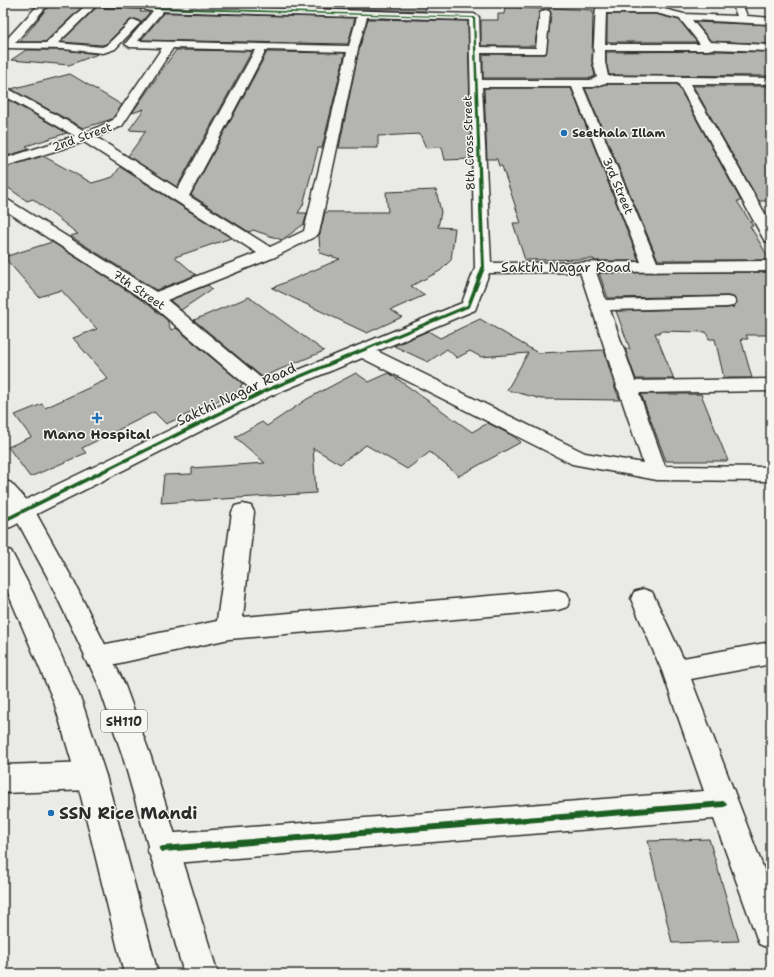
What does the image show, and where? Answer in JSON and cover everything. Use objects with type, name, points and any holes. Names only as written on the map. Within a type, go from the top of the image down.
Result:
[{"type":"street","points":[[48,3],[43,5],[8,44],[10,46],[63,46],[99,50],[107,49],[156,6]]},
{"type":"street","points":[[49,46],[99,3],[156,6],[367,9],[370,8],[372,3]]},
{"type":"street","points":[[736,3],[743,19]]},
{"type":"street","points":[[156,6],[130,44],[353,49]]},
{"type":"street","points":[[603,79],[599,62],[601,6],[656,10],[684,17],[771,21]]},
{"type":"street","points":[[330,8],[363,14],[381,9]]},
{"type":"street","name":"8th Cross Street","points":[[381,9],[474,17],[483,268]]},
{"type":"street","points":[[475,50],[541,51],[545,13]]},
{"type":"street","points":[[155,299],[269,254],[310,233],[353,49],[363,14]]},
{"type":"street","points":[[684,17],[709,49]]},
{"type":"street","name":"2nd Street","points":[[3,163],[86,137],[118,123],[168,46]]},
{"type":"street","points":[[599,46],[709,49],[771,48]]},
{"type":"street","points":[[181,198],[262,48]]},
{"type":"street","points":[[721,67],[730,80]]},
{"type":"street","points":[[476,83],[576,84],[593,83],[603,79],[771,81]]},
{"type":"street","points":[[682,80],[771,238]]},
{"type":"street","name":"3rd Street","points":[[576,84],[651,267]]},
{"type":"street","points":[[3,90],[86,137],[269,254]]},
{"type":"street","name":"7th Street","points":[[3,203],[155,299],[265,391]]},
{"type":"street","name":"Sakthi Nagar Road","points":[[13,517],[265,391],[469,306],[483,268],[771,266]]},
{"type":"street","points":[[586,267],[626,387],[657,473]]},
{"type":"street","points":[[598,305],[727,302]]},
{"type":"street","points":[[363,350],[580,459],[657,473],[771,474]]},
{"type":"street","points":[[626,387],[771,385]]},
{"type":"street","name":"SH110","points":[[3,488],[13,517],[60,578],[97,657],[111,683],[137,757],[201,974]]},
{"type":"street","points":[[229,629],[243,512]]},
{"type":"street","points":[[3,557],[22,594],[68,702],[91,776],[141,974]]},
{"type":"street","points":[[643,599],[675,671],[771,932]]},
{"type":"street","points":[[97,657],[229,629],[558,600]]},
{"type":"street","points":[[675,671],[771,653]]},
{"type":"street","points":[[3,779],[91,776]]},
{"type":"street","points":[[163,849],[724,804]]},
{"type":"building","points":[[59,3],[85,4],[45,42],[20,42],[47,8]]},
{"type":"building","points":[[324,3],[428,3],[425,11],[323,8]]},
{"type":"building","points":[[98,6],[105,8],[142,9],[140,12],[150,12],[141,22],[136,19],[130,20],[106,44],[61,42]]},
{"type":"building","points":[[505,7],[544,9],[539,13],[535,46],[481,46],[481,20],[498,20],[498,14],[504,14]]},
{"type":"building","points":[[548,9],[593,10],[592,62],[595,76],[591,78],[483,78],[483,54],[546,54],[551,13]]},
{"type":"building","points":[[164,13],[355,18],[348,44],[141,40]]},
{"type":"building","points":[[607,14],[655,14],[679,20],[697,42],[607,42]]},
{"type":"building","points":[[368,19],[468,21],[471,159],[445,160],[442,147],[426,148],[420,134],[378,136],[378,148],[339,148],[359,49]]},
{"type":"building","points":[[695,22],[771,25],[771,44],[711,41]]},
{"type":"building","points":[[26,50],[63,50],[98,54],[69,65],[11,60]]},
{"type":"building","points":[[176,50],[252,51],[177,187],[128,156],[146,131],[129,130],[144,109],[132,113]]},
{"type":"building","points":[[267,52],[345,53],[322,148],[318,148],[303,205],[298,213],[307,213],[304,224],[282,240],[253,230],[249,232],[191,195]]},
{"type":"building","points":[[606,52],[771,52],[771,76],[609,75],[606,62]]},
{"type":"building","points":[[70,74],[122,105],[112,119],[83,128],[11,89]]},
{"type":"building","points":[[605,84],[677,84],[741,201],[737,201],[753,226],[750,226],[770,260],[658,260],[585,88],[593,88]]},
{"type":"building","points":[[693,86],[771,86],[771,201],[759,201]]},
{"type":"building","points":[[484,88],[571,88],[639,261],[594,261],[594,259],[525,260],[513,223],[521,223],[502,166],[499,166],[497,159],[487,159]]},
{"type":"building","points":[[3,97],[67,133],[26,146],[30,149],[3,157]]},
{"type":"building","points":[[43,156],[92,183],[113,177],[120,167],[231,238],[175,257],[196,275],[156,290],[70,236],[78,234],[33,199],[27,201],[3,184],[3,168]]},
{"type":"building","points":[[436,190],[441,212],[438,227],[455,228],[451,260],[440,271],[411,286],[425,295],[391,310],[402,317],[367,333],[272,288],[340,259],[320,253],[319,236],[325,212],[388,212],[386,192]]},
{"type":"building","points":[[52,242],[148,304],[167,320],[171,330],[176,328],[243,384],[240,386],[244,389],[166,424],[154,412],[82,448],[86,453],[30,477],[8,447],[31,437],[15,415],[42,404],[45,408],[108,379],[73,338],[97,329],[61,290],[39,297],[4,257]]},
{"type":"building","points":[[771,272],[771,335],[746,335],[748,339],[741,339],[752,378],[724,378],[715,339],[709,339],[706,332],[660,331],[660,333],[655,333],[674,379],[636,379],[625,349],[630,349],[616,311],[727,308],[734,307],[737,301],[733,297],[727,296],[608,298],[599,273]]},
{"type":"building","points":[[208,285],[212,289],[181,310],[170,300]]},
{"type":"building","points":[[249,297],[324,351],[262,377],[194,320]]},
{"type":"building","points":[[480,319],[538,353],[604,350],[620,400],[542,399],[507,390],[528,353],[481,357],[470,351],[457,358],[447,349],[428,362],[394,346],[428,331],[440,338]]},
{"type":"building","points":[[356,373],[369,382],[389,373],[472,432],[488,423],[513,436],[521,442],[459,476],[430,452],[407,469],[366,445],[340,464],[313,448],[316,493],[161,503],[164,475],[192,474],[192,468],[265,463],[235,437],[262,422],[267,426],[307,399]]},
{"type":"building","points":[[641,394],[701,394],[728,461],[666,461]]},
{"type":"building","points":[[709,839],[739,941],[672,943],[648,841]]},
{"type":"cycle path","points":[[3,521],[265,391],[469,306],[483,268],[474,17],[149,8],[159,3]]},
{"type":"cycle path","points":[[163,849],[724,804]]},
{"type":"place","name":"Seethala Illam","points":[[564,133]]},
{"type":"place","name":"Mano Hospital","points":[[97,418]]},
{"type":"place","name":"SSN Rice Mandi","points":[[51,813]]}]
